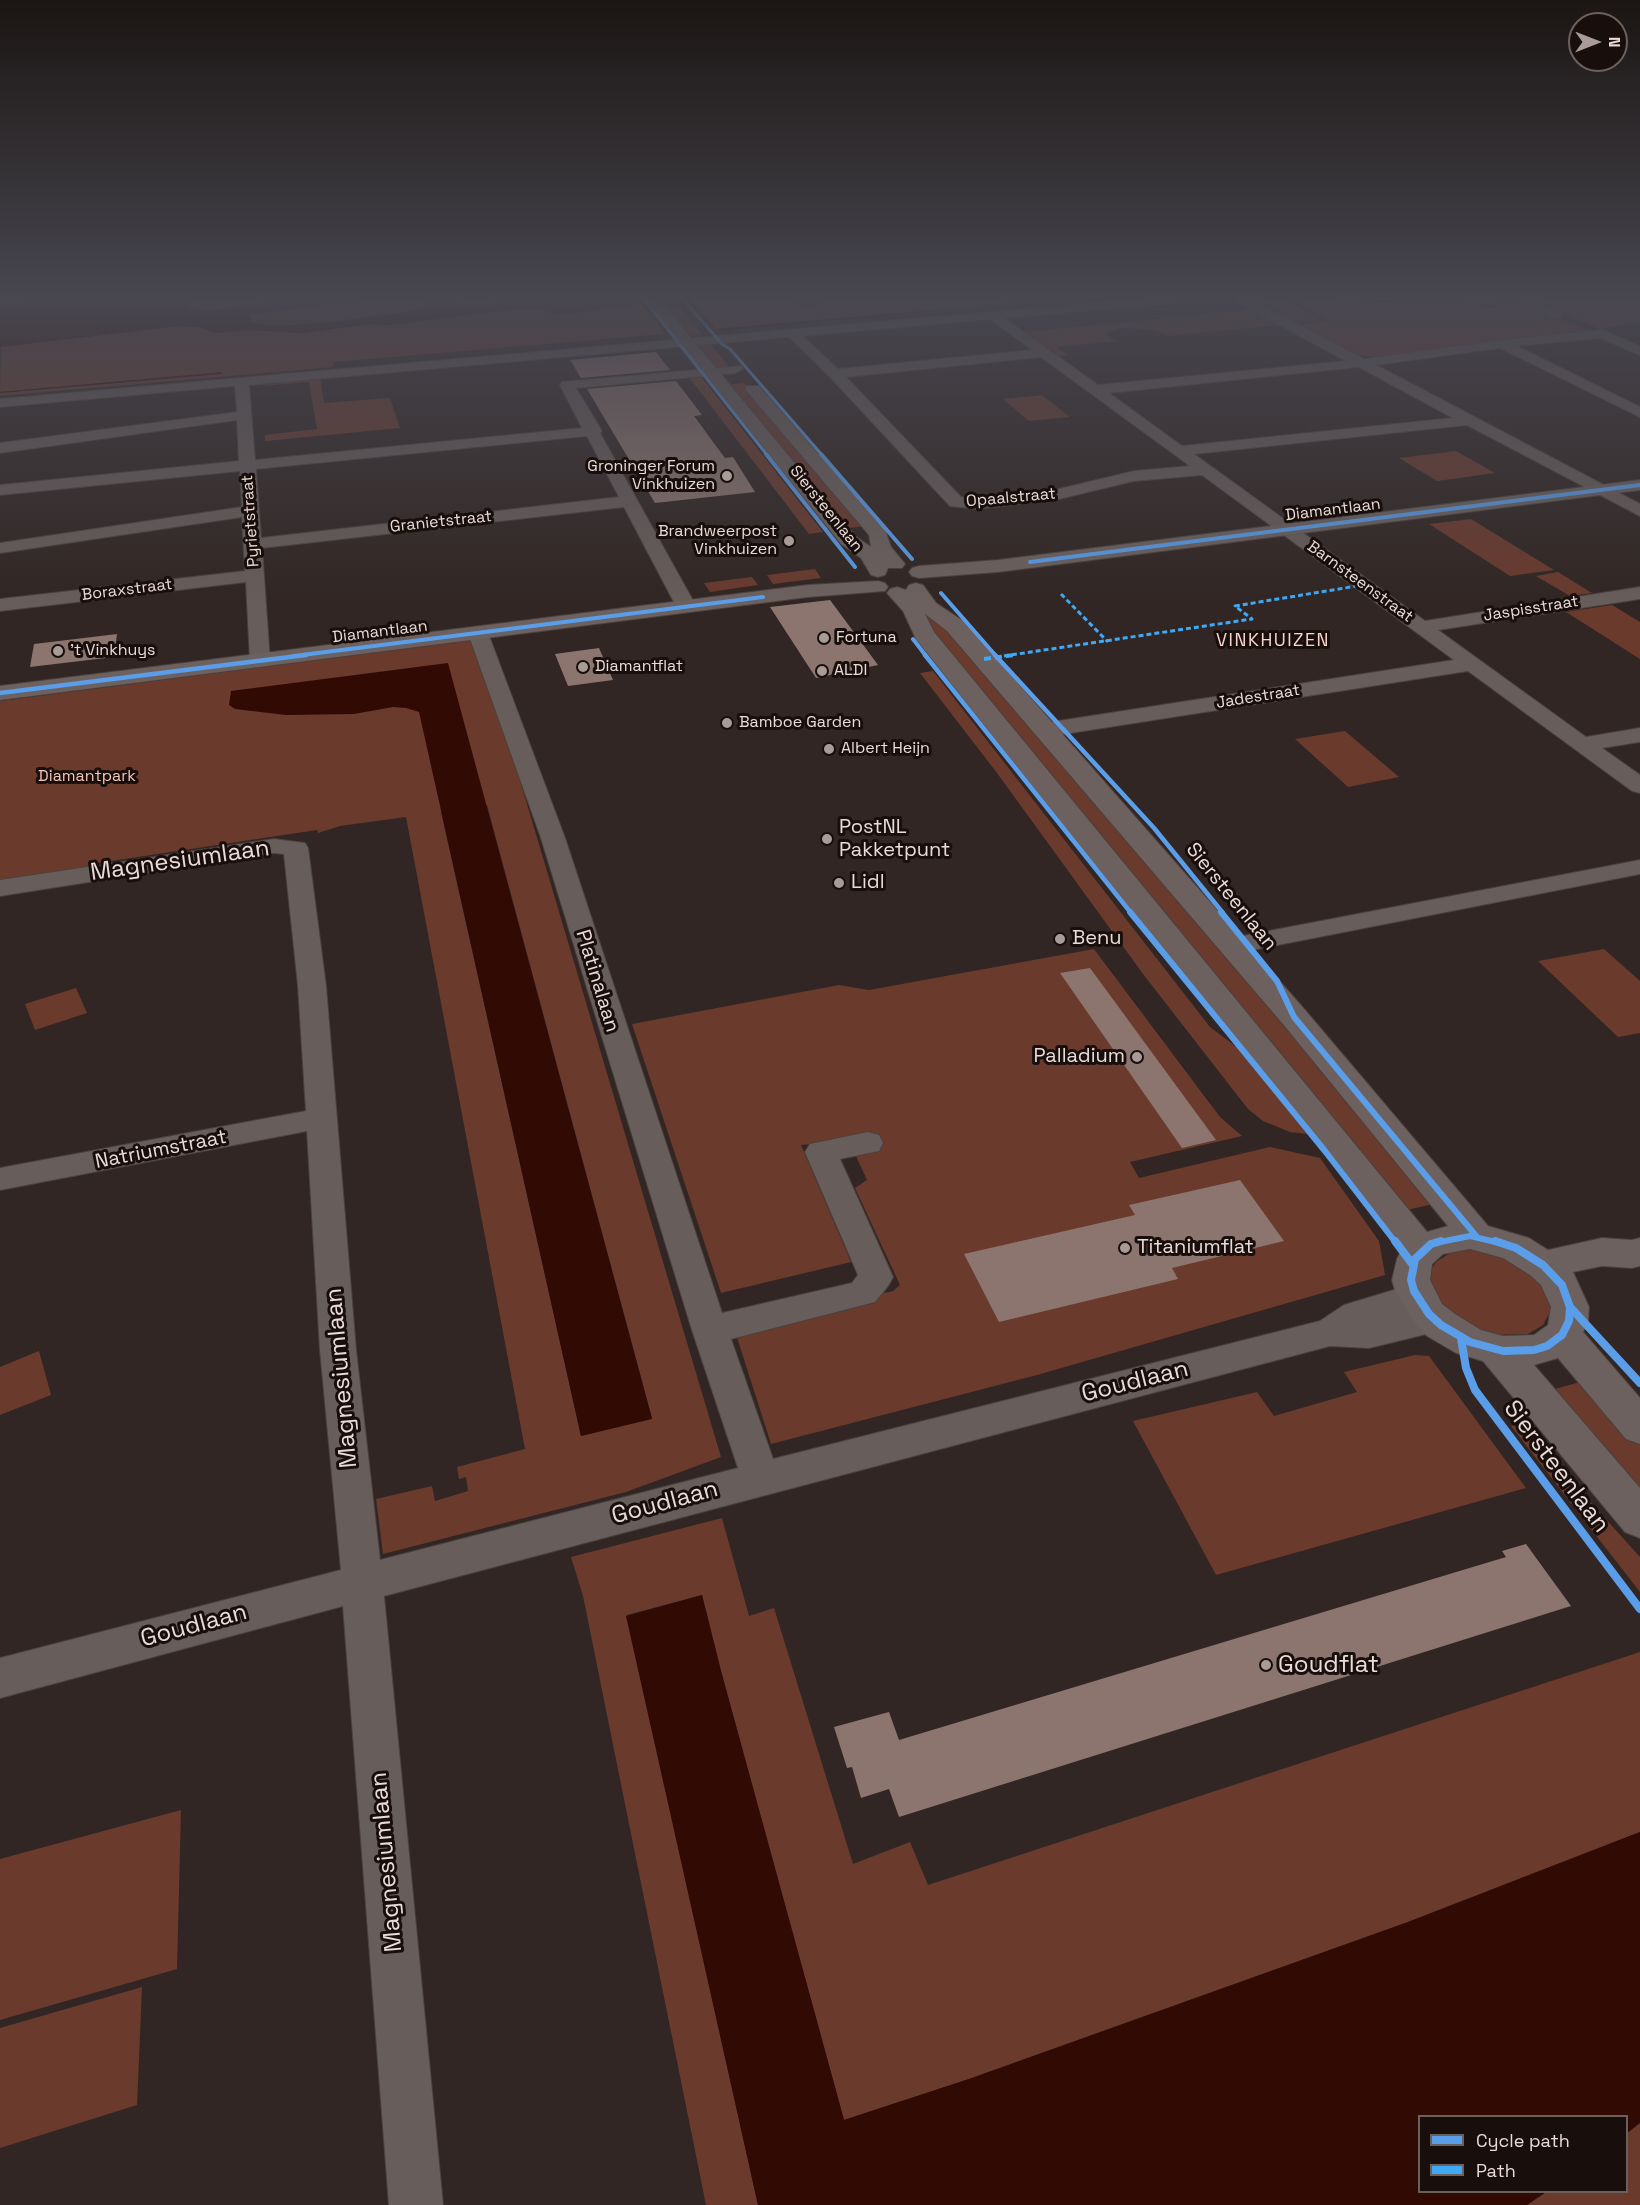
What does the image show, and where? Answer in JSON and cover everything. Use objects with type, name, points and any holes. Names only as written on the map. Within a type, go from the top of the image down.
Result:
[{"type":"main road","name":"Siersteenlaan","points":[[734,401],[846,538],[863,550],[878,567],[917,593],[929,607],[955,626],[1232,946],[1477,1237]]},
{"type":"main road","name":"Siersteenlaan","points":[[763,401],[878,534],[884,552],[895,564],[898,579],[924,634],[1422,1251]]},
{"type":"main road","name":"Diamantlaan","points":[[0,694],[1640,485]]},
{"type":"main road","points":[[1477,1237],[1516,1248],[1553,1275],[1570,1310],[1569,1320],[1562,1335],[1548,1346],[1519,1352],[1497,1350],[1470,1342],[1426,1308],[1411,1280],[1412,1269],[1422,1251],[1442,1239],[1477,1237]]},
{"type":"main road","points":[[1553,1275],[1616,1268],[1636,1253]]},
{"type":"main road","points":[[1562,1335],[1640,1427]]},
{"type":"main road","name":"Siersteenlaan","points":[[1497,1350],[1640,1519]]},
{"type":"street","points":[[0,403],[23,401]]},
{"type":"street","name":"Pyrietstraat","points":[[243,401],[260,661]]},
{"type":"street","points":[[576,401],[686,606]]},
{"type":"street","name":"Opaalstraat","points":[[860,401],[956,502],[964,504],[1059,494],[1134,476],[1205,470]]},
{"type":"street","name":"Barnsteenstraat","points":[[1110,401],[1640,786]]},
{"type":"street","points":[[1435,401],[1640,511]]},
{"type":"street","points":[[1616,401],[1640,413]]},
{"type":"street","points":[[0,448],[244,415]]},
{"type":"street","points":[[1180,451],[1472,420]]},
{"type":"street","points":[[0,490],[594,431]]},
{"type":"street","name":"Granietstraat","points":[[252,544],[630,501]]},
{"type":"street","points":[[0,548],[250,511]]},
{"type":"street","name":"Boraxstraat","points":[[0,605],[255,575]]},
{"type":"street","name":"Jaspisstraat","points":[[1422,627],[1640,593]]},
{"type":"street","name":"Platinalaan","points":[[478,633],[553,838],[710,1330],[761,1478]]},
{"type":"street","name":"Jadestraat","points":[[1045,730],[1471,664]]},
{"type":"street","points":[[1582,744],[1640,735]]},
{"type":"street","name":"Magnesiumlaan","points":[[0,888],[274,846],[296,849],[312,986],[338,1350],[363,1582],[416,2205]]},
{"type":"street","points":[[1232,946],[1640,867]]},
{"type":"street","name":"Natriumstraat","points":[[0,1179],[321,1118]]},
{"type":"street","points":[[710,1330],[863,1293],[876,1278],[821,1152],[867,1143]]},
{"type":"street","name":"Goudlaan","points":[[0,1678],[761,1478],[1330,1332],[1369,1334],[1426,1308]]},
{"type":"green space","points":[[312,401],[324,401],[324,403],[391,401],[400,428],[265,441],[265,435],[317,429]]},
{"type":"green space","points":[[707,401],[720,401],[823,532],[809,534]]},
{"type":"green space","points":[[738,401],[759,401],[864,524],[864,526],[843,529]]},
{"type":"green space","points":[[1005,401],[1050,401],[1070,417],[1029,421]]},
{"type":"green space","points":[[1456,451],[1495,473],[1437,481],[1399,458]]},
{"type":"green space","points":[[1471,519],[1554,570],[1510,576],[1429,524]]},
{"type":"green space","points":[[815,569],[821,578],[773,584],[767,575]]},
{"type":"green space","points":[[1558,572],[1592,593],[1570,596],[1536,576]]},
{"type":"green space","points":[[752,577],[758,585],[710,592],[704,583]]},
{"type":"green space","points":[[1612,605],[1640,622],[1640,659],[1566,612]]},
{"type":"green space","points":[[923,607],[938,617],[1438,1203],[1402,1211],[926,630]]},
{"type":"green space","name":"Diamantpark","points":[[478,639],[721,1457],[626,1492],[383,1554],[376,1499],[432,1486],[435,1501],[468,1491],[466,1477],[459,1479],[457,1467],[525,1449],[406,817],[340,826],[318,833],[317,830],[91,864],[86,869],[0,882],[0,701]],"holes":[[[487,805],[652,1418],[581,1436],[441,812]]]},
{"type":"green space","points":[[933,671],[1210,1027],[1238,1048],[1308,1134],[1290,1132],[1263,1121],[1248,1109],[1143,974],[997,773],[920,673]]},
{"type":"green space","points":[[1345,731],[1399,777],[1348,787],[1295,739]]},
{"type":"green space","points":[[1094,949],[1220,1117],[1242,1136],[1130,1162],[1139,1178],[1270,1147],[1320,1158],[1379,1241],[1385,1275],[1037,1375],[771,1444],[734,1328],[893,1291],[900,1285],[855,1188],[867,1180],[849,1141],[801,1145],[851,1262],[721,1293],[632,1024],[839,985],[869,990]]},
{"type":"green space","points":[[1604,949],[1640,981],[1640,1033],[1618,1037],[1538,961]]},
{"type":"green space","points":[[76,988],[87,1013],[35,1030],[25,1004]]},
{"type":"green space","points":[[1468,1249],[1501,1254],[1539,1279],[1551,1304],[1550,1312],[1543,1325],[1528,1334],[1483,1333],[1443,1308],[1430,1284],[1432,1268],[1436,1262],[1450,1253]]},
{"type":"green space","points":[[39,1351],[51,1395],[0,1415],[0,1367]]},
{"type":"green space","points":[[1415,1355],[1429,1356],[1526,1488],[1216,1575],[1133,1421],[1257,1392],[1274,1416],[1357,1392],[1344,1372]]},
{"type":"green space","points":[[1587,1380],[1640,1443],[1640,1500],[1548,1391]]},
{"type":"green space","points":[[1520,1423],[1578,1498],[1586,1497],[1640,1557],[1640,1592],[1511,1426]]},
{"type":"green space","points":[[722,1518],[749,1616],[774,1608],[853,1864],[910,1842],[928,1885],[1640,1652],[1640,1832],[1408,1922],[969,2079],[844,2120],[702,1595],[627,1615],[758,2205],[706,2205],[583,1596],[571,1557]]},
{"type":"green space","points":[[181,1810],[177,1969],[0,2020],[0,1859]]},
{"type":"green space","points":[[142,1987],[137,2105],[0,2148],[0,2028]]},
{"type":"green space","points":[[1640,2123],[1640,2205],[1527,2205],[1545,2193],[1628,2193],[1628,2132]]},
{"type":"shaded area","points":[[448,663],[652,1419],[581,1436],[419,712],[393,707],[354,714],[286,715],[235,709],[229,705],[231,691]]},
{"type":"shaded area","points":[[702,1595],[844,2120],[969,2079],[1408,1922],[1640,1832],[1640,2123],[1628,2132],[1628,2115],[1418,2115],[1418,2193],[1545,2193],[1527,2205],[758,2205],[626,1616]]},
{"type":"building","points":[[594,401],[691,401],[702,415],[694,416],[725,458],[733,457],[755,492],[655,503]]},
{"type":"building","name":"Fortuna","points":[[830,600],[878,665],[816,678],[770,607]]},
{"type":"building","name":"'t Vinkhuys","points":[[117,634],[114,657],[30,667],[34,644]]},
{"type":"building","name":"Diamantflat","points":[[599,648],[613,680],[568,686],[555,654]]},
{"type":"building","name":"Palladium","points":[[1090,968],[1216,1140],[1182,1148],[1060,973]]},
{"type":"building","name":"Titaniumflat","points":[[1240,1180],[1284,1241],[1172,1268],[1178,1279],[999,1322],[964,1254],[1135,1215],[1129,1205]]},
{"type":"building","name":"Goudflat","points":[[1526,1544],[1571,1606],[899,1817],[889,1789],[861,1798],[852,1767],[847,1768],[834,1727],[889,1712],[899,1740],[1506,1557],[1502,1551]]},
{"type":"marked path","points":[[984,659],[1252,619],[1235,606],[1363,585]]},
{"type":"marked path","points":[[1061,594],[1108,642]]},
{"type":"cycle path","points":[[724,401],[855,567]]},
{"type":"cycle path","points":[[775,401],[912,559]]},
{"type":"cycle path","points":[[1030,562],[1640,485]]},
{"type":"cycle path","points":[[941,593],[1154,828],[1277,981],[1294,1017],[1477,1237]]},
{"type":"cycle path","points":[[0,693],[763,597]]},
{"type":"cycle path","points":[[913,639],[1073,842],[1325,1151],[1413,1265]]},
{"type":"cycle path","points":[[1470,1236],[1485,1238],[1516,1248],[1554,1275],[1562,1285],[1570,1307],[1569,1321],[1562,1335],[1547,1346],[1534,1350],[1503,1351],[1470,1342],[1441,1325],[1429,1314],[1414,1291],[1411,1280],[1415,1259],[1431,1244],[1456,1237],[1470,1236]]},
{"type":"cycle path","points":[[1570,1307],[1640,1383]]},
{"type":"cycle path","points":[[1461,1338],[1466,1368],[1475,1390],[1640,1609]]},
{"type":"place","name":"Groninger Forum Vinkhuizen","points":[[727,476]]},
{"type":"place","name":"Brandweerpost Vinkhuizen","points":[[789,541]]},
{"type":"place","name":"Fortuna","points":[[824,638]]},
{"type":"place","name":"'t Vinkhuys","points":[[58,651]]},
{"type":"place","name":"Diamantflat","points":[[583,667]]},
{"type":"place","name":"ALDI","points":[[822,671]]},
{"type":"place","name":"Bamboe Garden","points":[[727,723]]},
{"type":"place","name":"Albert Heijn","points":[[829,749]]},
{"type":"place","name":"PostNL Pakketpunt","points":[[827,839]]},
{"type":"place","name":"Lidl","points":[[839,883]]},
{"type":"place","name":"Benu","points":[[1060,939]]},
{"type":"place","name":"Palladium","points":[[1137,1057]]},
{"type":"place","name":"Titaniumflat","points":[[1125,1248]]},
{"type":"place","name":"Goudflat","points":[[1266,1665]]},
{"type":"district","name":"VINKHUIZEN","points":[[1273,641]]}]
